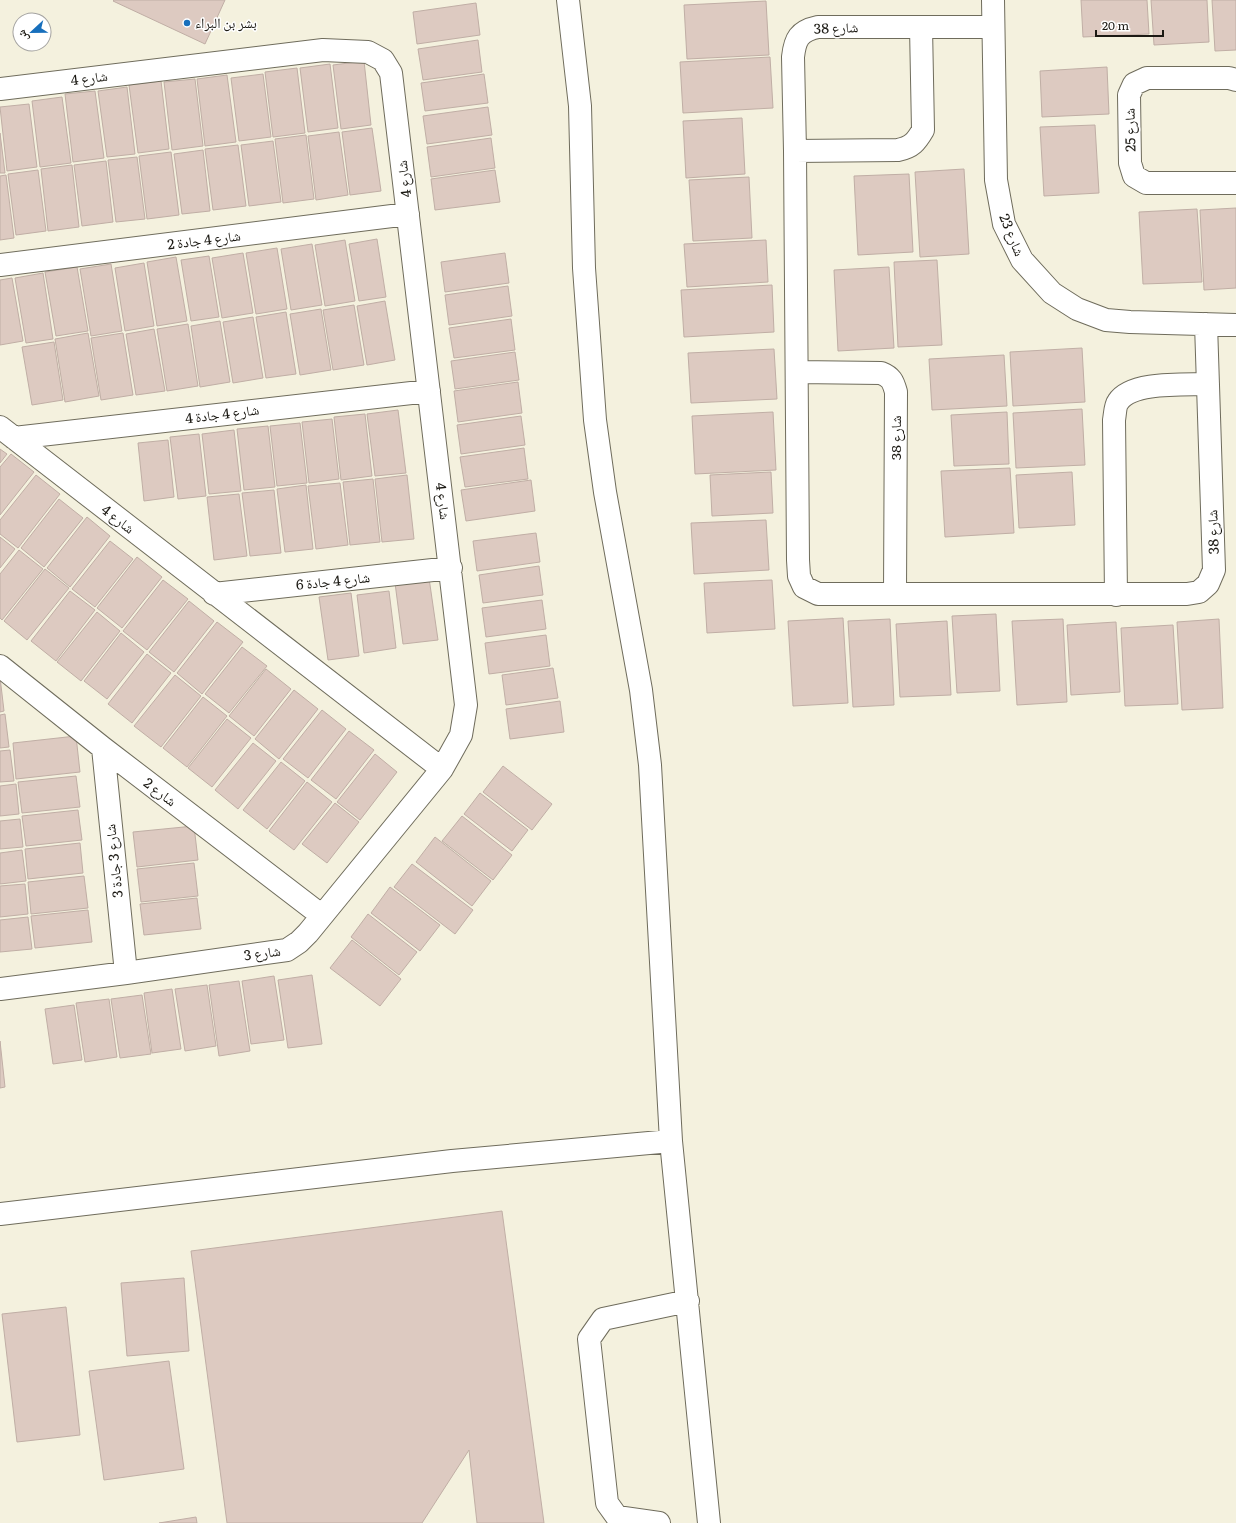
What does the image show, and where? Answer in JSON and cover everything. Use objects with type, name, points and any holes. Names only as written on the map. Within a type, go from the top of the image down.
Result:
[{"type":"street","points":[[568,0],[580,106],[584,268],[595,420],[605,492],[641,690],[650,765],[671,1141],[709,1523]]},
{"type":"street","name":"شارع 23","points":[[993,0],[992,27],[996,180],[1004,224],[1022,260],[1052,293],[1077,309],[1106,320],[1236,325]]},
{"type":"street","name":"شارع 38","points":[[992,27],[818,27],[806,30],[800,35],[794,45],[798,560],[799,576],[804,587],[818,594],[895,593],[1116,596],[1188,594],[1199,592],[1208,584],[1214,570],[1206,324]]},
{"type":"street","points":[[795,151],[898,150],[908,148],[916,143],[923,130],[921,27]]},
{"type":"street","name":"شارع 4","points":[[0,89],[323,50],[368,52],[383,60],[392,73],[466,705],[461,735],[442,769],[214,594],[7,432]]},
{"type":"street","name":"شارع 25","points":[[1236,80],[1229,78],[1147,78],[1134,84],[1129,95],[1130,163],[1134,176],[1146,183],[1236,183]]},
{"type":"street","name":"شارع 4 جادة 2","points":[[0,265],[408,214]]},
{"type":"street","name":"شارع 38","points":[[797,372],[881,373],[888,376],[893,382],[896,392],[895,593]]},
{"type":"street","points":[[1116,596],[1114,420],[1118,402],[1128,392],[1140,388],[1208,384]]},
{"type":"street","name":"شارع 4 جادة 4","points":[[7,432],[429,391]]},
{"type":"street","name":"شارع 4 جادة 6","points":[[214,594],[451,568]]},
{"type":"street","name":"شارع 2","points":[[0,666],[103,748],[321,915]]},
{"type":"street","name":"شارع 3 جادة 3","points":[[103,748],[126,973]]},
{"type":"street","name":"شارع 3","points":[[0,989],[288,950],[299,942],[442,769]]},
{"type":"street","points":[[0,1214],[452,1161],[671,1141]]},
{"type":"street","points":[[659,1523],[617,1516],[607,1503],[589,1339],[603,1319],[688,1301]]},
{"type":"building","name":"بشر بن البراء","points":[[225,0],[205,44],[113,1]]},
{"type":"building","points":[[1081,0],[1147,0],[1149,34],[1083,37]]},
{"type":"building","points":[[1151,0],[1207,0],[1209,42],[1154,45]]},
{"type":"building","points":[[1212,0],[1236,0],[1236,50],[1215,51]]},
{"type":"building","points":[[766,1],[769,55],[687,59],[684,5]]},
{"type":"building","points":[[476,3],[480,35],[417,44],[413,12]]},
{"type":"building","points":[[478,40],[482,72],[423,80],[418,49]]},
{"type":"building","points":[[770,57],[773,108],[683,113],[680,62]]},
{"type":"building","points":[[364,61],[371,125],[341,129],[333,65]]},
{"type":"building","points":[[330,64],[338,128],[308,132],[300,68]]},
{"type":"building","points":[[1107,67],[1109,114],[1042,117],[1040,71]]},
{"type":"building","points":[[297,68],[305,133],[273,137],[265,72]]},
{"type":"building","points":[[263,74],[271,137],[239,141],[231,78]]},
{"type":"building","points":[[484,74],[488,103],[425,111],[421,83]]},
{"type":"building","points":[[227,75],[236,142],[205,146],[197,79]]},
{"type":"building","points":[[195,79],[203,146],[172,150],[164,82]]},
{"type":"building","points":[[161,81],[169,149],[138,153],[129,85]]},
{"type":"building","points":[[127,87],[135,154],[107,157],[98,91]]},
{"type":"building","points":[[95,91],[104,158],[73,162],[65,94]]},
{"type":"building","points":[[62,97],[71,163],[40,167],[32,101]]},
{"type":"building","points":[[29,104],[37,167],[7,171],[0,107]]},
{"type":"building","points":[[488,107],[492,135],[427,144],[423,116]]},
{"type":"building","points":[[742,118],[745,174],[686,178],[683,121]]},
{"type":"building","points":[[1095,125],[1099,193],[1044,196],[1040,127]]},
{"type":"building","points":[[372,128],[381,191],[350,195],[342,132]]},
{"type":"building","points":[[339,132],[348,195],[316,200],[308,136]]},
{"type":"building","points":[[0,133],[5,173],[0,173]]},
{"type":"building","points":[[306,135],[314,199],[283,203],[275,139]]},
{"type":"building","points":[[491,138],[495,168],[431,177],[427,147]]},
{"type":"building","points":[[273,141],[281,202],[249,206],[241,145]]},
{"type":"building","points":[[238,145],[246,206],[213,210],[205,149]]},
{"type":"building","points":[[203,150],[210,211],[182,214],[174,154]]},
{"type":"building","points":[[171,152],[179,215],[147,219],[139,156]]},
{"type":"building","points":[[137,157],[145,219],[116,222],[108,160]]},
{"type":"building","points":[[106,161],[113,222],[82,226],[74,165]]},
{"type":"building","points":[[72,165],[79,227],[48,231],[41,169]]},
{"type":"building","points":[[964,169],[969,254],[920,257],[915,172]]},
{"type":"building","points":[[38,170],[46,231],[16,235],[8,174]]},
{"type":"building","points":[[495,170],[500,202],[435,210],[431,179]]},
{"type":"building","points":[[909,174],[913,252],[858,255],[854,176]]},
{"type":"building","points":[[6,175],[14,238],[0,240],[0,176]]},
{"type":"building","points":[[749,177],[752,238],[693,241],[689,180]]},
{"type":"building","points":[[1236,208],[1236,288],[1204,290],[1200,210]]},
{"type":"building","points":[[1197,209],[1202,282],[1143,284],[1139,212]]},
{"type":"building","points":[[377,239],[386,297],[359,301],[349,244]]},
{"type":"building","points":[[345,240],[355,301],[325,306],[315,245]]},
{"type":"building","points":[[766,240],[768,282],[687,287],[684,244]]},
{"type":"building","points":[[312,244],[322,305],[291,310],[281,249]]},
{"type":"building","points":[[277,248],[287,309],[256,314],[246,253]]},
{"type":"building","points":[[243,253],[253,313],[222,318],[212,258]]},
{"type":"building","points":[[505,253],[509,283],[445,292],[441,262]]},
{"type":"building","points":[[209,256],[219,317],[191,321],[181,260]]},
{"type":"building","points":[[176,257],[187,321],[157,326],[147,262]]},
{"type":"building","points":[[937,260],[942,345],[898,347],[894,262]]},
{"type":"building","points":[[144,263],[154,326],[125,331],[115,268]]},
{"type":"building","points":[[111,264],[122,331],[91,336],[80,269]]},
{"type":"building","points":[[77,267],[88,331],[56,336],[45,272]]},
{"type":"building","points":[[889,267],[894,348],[838,351],[834,270]]},
{"type":"building","points":[[43,273],[53,339],[26,343],[15,278]]},
{"type":"building","points":[[12,278],[23,341],[0,345],[0,280]]},
{"type":"building","points":[[772,285],[774,332],[684,337],[681,290]]},
{"type":"building","points":[[508,286],[512,316],[449,325],[445,295]]},
{"type":"building","points":[[385,301],[395,360],[367,365],[357,306]]},
{"type":"building","points":[[354,305],[364,365],[333,370],[323,310]]},
{"type":"building","points":[[321,309],[331,370],[300,375],[290,314]]},
{"type":"building","points":[[286,312],[296,374],[266,378],[256,317]]},
{"type":"building","points":[[253,317],[263,378],[233,383],[223,322]]},
{"type":"building","points":[[511,319],[515,350],[454,358],[449,328]]},
{"type":"building","points":[[220,321],[230,382],[200,387],[191,326]]},
{"type":"building","points":[[188,324],[198,386],[167,391],[157,329]]},
{"type":"building","points":[[154,329],[165,391],[136,395],[126,334]]},
{"type":"building","points":[[88,333],[99,396],[65,402],[55,339]]},
{"type":"building","points":[[123,333],[133,395],[101,400],[91,338]]},
{"type":"building","points":[[54,342],[63,400],[32,405],[22,347]]},
{"type":"building","points":[[1082,348],[1085,402],[1013,406],[1010,352]]},
{"type":"building","points":[[774,349],[777,399],[691,403],[688,353]]},
{"type":"building","points":[[515,352],[519,380],[455,389],[451,361]]},
{"type":"building","points":[[1004,355],[1007,406],[932,410],[929,359]]},
{"type":"building","points":[[518,382],[522,413],[458,422],[454,391]]},
{"type":"building","points":[[1082,409],[1085,465],[1016,468],[1013,413]]},
{"type":"building","points":[[398,410],[406,473],[375,476],[367,414]]},
{"type":"building","points":[[773,412],[776,470],[695,474],[692,416]]},
{"type":"building","points":[[1007,412],[1009,464],[954,466],[951,415]]},
{"type":"building","points":[[365,414],[372,476],[341,480],[334,417]]},
{"type":"building","points":[[521,416],[525,445],[461,454],[457,425]]},
{"type":"building","points":[[332,419],[339,479],[309,483],[302,422]]},
{"type":"building","points":[[300,423],[307,483],[277,486],[270,426]]},
{"type":"building","points":[[268,426],[275,487],[244,490],[237,429]]},
{"type":"building","points":[[234,430],[241,491],[209,494],[202,434]]},
{"type":"building","points":[[199,434],[206,496],[178,499],[170,437]]},
{"type":"building","points":[[168,440],[174,497],[144,501],[138,443]]},
{"type":"building","points":[[524,448],[528,479],[465,487],[460,457]]},
{"type":"building","points":[[0,449],[7,454],[0,463]]},
{"type":"building","points":[[11,454],[34,472],[0,515],[0,467]]},
{"type":"building","points":[[1010,468],[1014,533],[945,537],[941,471]]},
{"type":"building","points":[[771,472],[773,513],[712,516],[710,475]]},
{"type":"building","points":[[1072,472],[1075,525],[1019,528],[1016,475]]},
{"type":"building","points":[[36,475],[60,494],[18,548],[0,534],[0,520]]},
{"type":"building","points":[[407,475],[414,539],[382,542],[375,479]]},
{"type":"building","points":[[373,479],[380,542],[350,545],[343,482]]},
{"type":"building","points":[[531,480],[535,511],[466,521],[461,490]]},
{"type":"building","points":[[340,483],[348,545],[316,549],[308,486]]},
{"type":"building","points":[[306,485],[313,549],[285,552],[277,489]]},
{"type":"building","points":[[274,490],[281,553],[250,556],[242,493]]},
{"type":"building","points":[[239,494],[247,556],[214,560],[207,497]]},
{"type":"building","points":[[59,499],[83,518],[44,567],[21,548]]},
{"type":"building","points":[[87,517],[110,536],[70,587],[47,568]]},
{"type":"building","points":[[766,520],[769,570],[694,574],[691,523]]},
{"type":"building","points":[[536,533],[540,562],[477,571],[473,541]]},
{"type":"building","points":[[0,537],[15,549],[0,568]]},
{"type":"building","points":[[110,541],[133,559],[95,607],[72,589]]},
{"type":"building","points":[[19,550],[43,569],[2,620],[0,618],[0,574]]},
{"type":"building","points":[[137,557],[162,577],[122,628],[97,608]]},
{"type":"building","points":[[539,566],[543,595],[483,603],[479,575]]},
{"type":"building","points":[[45,569],[69,588],[27,640],[4,621]]},
{"type":"building","points":[[429,578],[438,640],[403,644],[395,583]]},
{"type":"building","points":[[163,580],[188,599],[147,650],[123,631]]},
{"type":"building","points":[[772,580],[775,629],[707,633],[704,583]]},
{"type":"building","points":[[70,591],[95,610],[56,661],[31,641]]},
{"type":"building","points":[[389,591],[396,648],[364,653],[357,595]]},
{"type":"building","points":[[351,593],[359,656],[328,660],[319,597]]},
{"type":"building","points":[[542,600],[546,629],[486,637],[482,608]]},
{"type":"building","points":[[189,601],[214,621],[174,672],[149,652]]},
{"type":"building","points":[[97,612],[120,631],[81,681],[57,662]]},
{"type":"building","points":[[996,614],[1000,691],[957,693],[952,616]]},
{"type":"building","points":[[843,618],[848,703],[793,706],[788,621]]},
{"type":"building","points":[[890,619],[894,705],[853,707],[848,621]]},
{"type":"building","points":[[1063,619],[1067,702],[1017,705],[1012,621]]},
{"type":"building","points":[[1219,619],[1223,708],[1182,710],[1177,622]]},
{"type":"building","points":[[947,621],[951,695],[900,697],[896,624]]},
{"type":"building","points":[[217,622],[243,642],[202,694],[177,673]]},
{"type":"building","points":[[1116,622],[1120,692],[1071,695],[1067,625]]},
{"type":"building","points":[[1173,625],[1178,704],[1125,706],[1121,628]]},
{"type":"building","points":[[121,633],[144,652],[107,699],[84,681]]},
{"type":"building","points":[[546,635],[550,666],[489,674],[485,643]]},
{"type":"building","points":[[242,647],[267,666],[229,713],[205,694]]},
{"type":"building","points":[[147,654],[171,673],[132,723],[108,704]]},
{"type":"building","points":[[553,668],[558,698],[506,705],[502,675]]},
{"type":"building","points":[[266,669],[291,689],[254,736],[229,716]]},
{"type":"building","points":[[175,675],[201,696],[161,747],[134,726]]},
{"type":"building","points":[[0,677],[4,711],[0,712]]},
{"type":"building","points":[[294,690],[318,709],[279,759],[255,739]]},
{"type":"building","points":[[203,697],[227,716],[187,767],[163,748]]},
{"type":"building","points":[[560,701],[564,732],[510,739],[506,709]]},
{"type":"building","points":[[322,710],[346,729],[308,778],[283,759]]},
{"type":"building","points":[[5,714],[9,747],[0,748],[0,715]]},
{"type":"building","points":[[227,719],[251,738],[212,787],[188,768]]},
{"type":"building","points":[[349,731],[374,750],[336,799],[311,780]]},
{"type":"building","points":[[76,736],[80,772],[16,779],[13,743]]},
{"type":"building","points":[[253,743],[276,761],[238,809],[215,790]]},
{"type":"building","points":[[10,750],[14,781],[0,782],[0,751]]},
{"type":"building","points":[[375,754],[397,772],[360,820],[337,802]]},
{"type":"building","points":[[281,762],[305,781],[267,829],[243,810]]},
{"type":"building","points":[[503,766],[552,804],[532,830],[483,792]]},
{"type":"building","points":[[76,776],[80,807],[22,813],[18,782]]},
{"type":"building","points":[[307,782],[332,802],[294,850],[269,831]]},
{"type":"building","points":[[16,784],[19,814],[0,816],[0,786]]},
{"type":"building","points":[[480,793],[528,830],[512,851],[464,814]]},
{"type":"building","points":[[335,803],[359,822],[327,863],[302,844]]},
{"type":"building","points":[[78,810],[82,840],[26,846],[22,816]]},
{"type":"building","points":[[462,816],[512,855],[493,880],[442,841]]},
{"type":"building","points":[[20,819],[23,847],[0,849],[0,821]]},
{"type":"building","points":[[194,826],[198,860],[137,867],[133,832]]},
{"type":"building","points":[[435,837],[491,881],[472,906],[416,862]]},
{"type":"building","points":[[80,843],[83,873],[28,879],[25,849]]},
{"type":"building","points":[[22,850],[26,881],[0,884],[0,853]]},
{"type":"building","points":[[194,863],[198,896],[141,902],[137,869]]},
{"type":"building","points":[[412,864],[473,910],[455,934],[394,887]]},
{"type":"building","points":[[84,876],[88,908],[31,914],[28,882]]},
{"type":"building","points":[[25,884],[28,914],[0,917],[0,886]]},
{"type":"building","points":[[390,887],[440,925],[420,951],[371,913]]},
{"type":"building","points":[[197,898],[201,929],[144,935],[140,904]]},
{"type":"building","points":[[88,910],[92,942],[35,948],[31,916]]},
{"type":"building","points":[[368,914],[417,952],[399,975],[351,937]]},
{"type":"building","points":[[28,917],[32,949],[0,952],[0,920]]},
{"type":"building","points":[[352,940],[401,979],[380,1006],[330,968]]},
{"type":"building","points":[[312,975],[322,1044],[288,1048],[278,980]]},
{"type":"building","points":[[274,976],[284,1040],[251,1044],[242,981]]},
{"type":"building","points":[[239,981],[250,1051],[219,1056],[209,985]]},
{"type":"building","points":[[207,985],[216,1046],[185,1051],[175,989]]},
{"type":"building","points":[[172,989],[181,1049],[152,1053],[144,993]]},
{"type":"building","points":[[142,995],[151,1054],[120,1058],[111,999]]},
{"type":"building","points":[[109,999],[117,1057],[85,1062],[76,1003]]},
{"type":"building","points":[[74,1005],[82,1060],[53,1064],[45,1009]]},
{"type":"building","points":[[0,1041],[5,1087],[0,1088]]},
{"type":"building","points":[[502,1211],[544,1523],[477,1523],[469,1450],[422,1523],[227,1523],[191,1251]]},
{"type":"building","points":[[184,1278],[189,1351],[127,1356],[121,1283]]},
{"type":"building","points":[[66,1307],[80,1435],[17,1442],[2,1314]]},
{"type":"building","points":[[169,1361],[184,1469],[104,1480],[89,1371]]},
{"type":"building","points":[[196,1517],[197,1523],[159,1523]]},
{"type":"place","name":"بشر بن البراء","points":[[187,23]]}]
